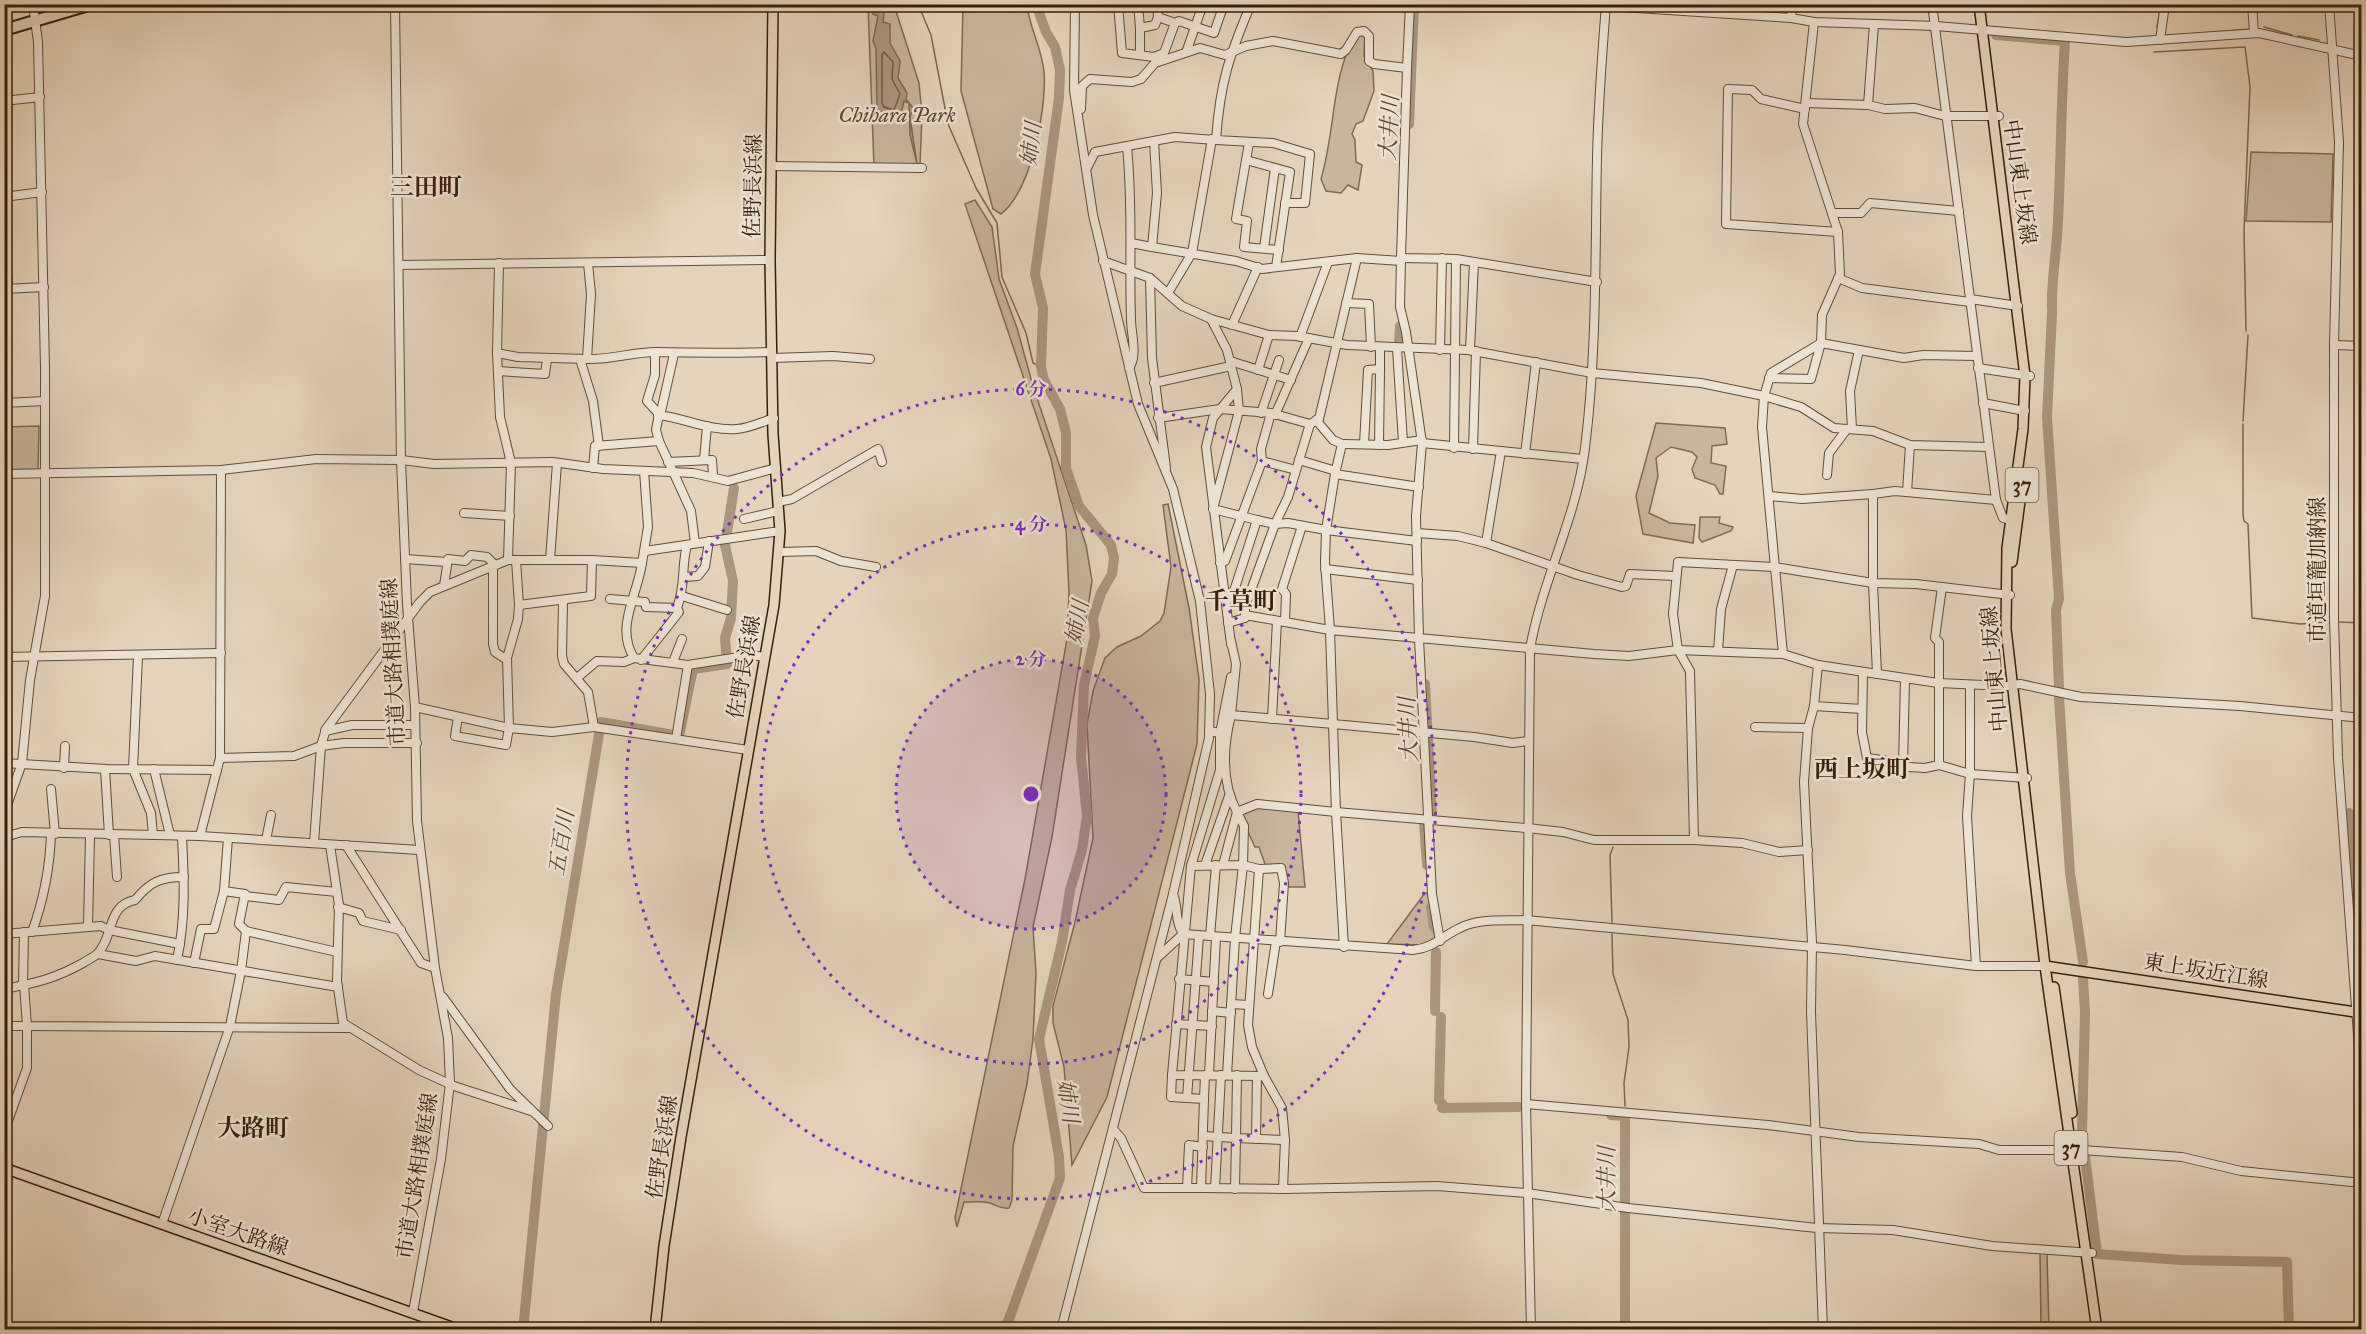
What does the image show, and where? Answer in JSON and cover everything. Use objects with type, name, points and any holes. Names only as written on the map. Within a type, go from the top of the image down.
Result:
[{"type":"highway","points":[[4,30],[92,4]]},
{"type":"main road","name":"佐野長浜線","points":[[655,1329],[681,1137],[780,552],[770,260],[773,4]]},
{"type":"main road","name":"中山東上坂線","points":[[1979,4],[1985,30]]},
{"type":"main road","name":"中山東上坂線","points":[[1984,4],[1985,30],[2028,376],[2029,430],[2008,595]]},
{"type":"main road","name":"中山東上坂線","points":[[1996,116],[2028,376],[2011,520],[2008,595],[2014,685],[2048,966],[2079,1150],[2097,1329]]},
{"type":"main road","name":"東上坂近江線","points":[[2048,966],[2359,1012]]},
{"type":"main road","name":"小室大路線","points":[[4,1168],[460,1329]]},
{"type":"main road","name":"中山東上坂線","points":[[2089,1253],[2103,1329]]},
{"type":"street","points":[[33,4],[40,97],[44,287],[45,596],[30,680],[22,762],[5,811],[6,838],[22,832],[200,836],[419,850]]},
{"type":"street","name":"市道大路相撲庭線","points":[[395,4],[401,460],[417,743],[419,850],[435,968],[442,996],[450,1083],[441,1159],[413,1312]]},
{"type":"street","points":[[1060,1329],[1173,894],[1209,731],[1208,665],[1200,601],[1173,489],[1138,404],[1093,215],[1074,68],[1075,4]]},
{"type":"street","points":[[1118,4],[1122,53],[1155,57],[1164,53],[1175,23]]},
{"type":"street","points":[[1138,4],[1140,56]]},
{"type":"street","points":[[1140,28],[1155,25],[1158,18],[1157,4]]},
{"type":"street","points":[[1187,50],[1203,4]]},
{"type":"street","points":[[1158,18],[1175,23],[1179,21],[1214,33],[1224,4]]},
{"type":"street","points":[[1168,293],[1192,252],[1214,140],[1222,79],[1230,53],[1251,4]]},
{"type":"street","points":[[1410,4],[1400,307],[1422,442],[1417,537],[1419,639],[1432,894],[1440,941]]},
{"type":"street","points":[[1791,18],[1792,4]]},
{"type":"street","points":[[1932,4],[1996,500],[2003,518],[2011,520]]},
{"type":"street","points":[[2160,40],[2164,4]]},
{"type":"street","points":[[2252,4],[2254,33]]},
{"type":"street","name":"市道垣籠加納線","points":[[2329,4],[2339,151],[2334,345],[2337,716],[2359,1012],[2361,1090]]},
{"type":"street","points":[[1531,1329],[1526,1104],[1530,649],[1536,617],[1568,522],[1583,459],[1592,373],[1597,282],[1597,156],[1606,5],[1791,18],[1814,22],[1936,26],[2126,42],[2254,33],[2361,56]]},
{"type":"street","points":[[1769,378],[1810,379],[1821,343],[1822,315],[1838,278],[1838,232],[1805,132],[1805,106],[1814,22]]},
{"type":"street","points":[[1868,105],[1874,24]]},
{"type":"street","points":[[1078,112],[1081,109],[1082,86],[1090,79],[1132,82],[1140,79],[1155,63],[1187,50],[1200,48],[1226,55],[1246,46],[1273,41],[1341,54],[1357,32],[1361,31],[1369,36],[1369,61],[1374,64],[1407,68]]},
{"type":"street","points":[[1838,232],[1726,224],[1728,88],[1752,90],[1761,99],[1805,106],[1868,105],[1885,110],[1915,108],[1945,116],[1996,116]]},
{"type":"street","points":[[4,101],[40,97]]},
{"type":"street","points":[[1087,168],[1095,152],[1175,137],[1273,143],[1310,154],[1305,203],[1286,204]]},
{"type":"street","points":[[1152,247],[1157,193],[1154,141]]},
{"type":"street","points":[[1249,143],[1236,219],[1247,221],[1244,247],[1279,249]]},
{"type":"street","points":[[1127,147],[1131,186],[1130,269],[1133,363],[1129,368]]},
{"type":"street","points":[[1246,160],[1290,172],[1276,267]]},
{"type":"street","points":[[771,166],[922,168]]},
{"type":"street","points":[[1264,248],[1275,168]]},
{"type":"street","points":[[4,197],[42,192]]},
{"type":"street","points":[[1832,213],[1861,213],[1870,203],[1959,211]]},
{"type":"street","points":[[4,214],[6,289],[44,287]]},
{"type":"street","points":[[1131,243],[1192,252],[1258,267],[1357,258],[1401,260],[1442,258],[1597,282]]},
{"type":"street","points":[[1228,622],[1245,618],[1245,608],[1275,524],[1288,497],[1336,343],[1357,258]]},
{"type":"street","points":[[1440,350],[1442,258]]},
{"type":"street","points":[[1454,448],[1453,350],[1456,259]]},
{"type":"street","points":[[399,264],[770,260]]},
{"type":"street","points":[[1103,261],[1150,278],[1182,306],[1211,319],[1269,335],[1310,338],[1371,347],[1473,351],[1592,373],[1701,383],[1764,396],[1801,407],[1834,428],[1873,431],[1910,445],[1988,447]]},
{"type":"street","points":[[588,262],[591,294],[584,359],[599,446]]},
{"type":"street","points":[[1300,337],[1328,262]]},
{"type":"street","points":[[1473,449],[1474,262]]},
{"type":"street","points":[[458,717],[454,736],[506,745],[509,728],[507,660],[518,619],[519,605],[512,560],[510,516],[512,463],[500,417],[497,353],[499,264]]},
{"type":"street","points":[[1232,324],[1258,267]]},
{"type":"street","points":[[1150,278],[1154,383],[1165,451],[1166,472]]},
{"type":"street","points":[[1838,278],[1862,288],[2018,306]]},
{"type":"street","points":[[1346,303],[1369,304],[1371,347]]},
{"type":"street","points":[[1211,319],[1231,364],[1239,411],[1213,509]]},
{"type":"street","points":[[1258,370],[1269,335]]},
{"type":"street","points":[[1220,563],[1225,561],[1240,515],[1262,461],[1262,449],[1273,414],[1310,338]]},
{"type":"street","points":[[1783,654],[1762,426],[1764,396],[1771,373],[1821,343],[1904,358],[1923,355],[1977,356]]},
{"type":"street","points":[[2334,345],[2361,346]]},
{"type":"street","points":[[1379,445],[1380,347]]},
{"type":"street","points":[[1397,349],[1403,442]]},
{"type":"street","points":[[1827,475],[1828,453],[1850,429],[1850,391],[1859,350]]},
{"type":"street","points":[[497,353],[547,359],[602,360],[655,352],[870,358]]},
{"type":"street","points":[[655,352],[655,375],[647,401],[659,415],[680,417],[687,422],[707,426],[738,429],[774,418]]},
{"type":"street","points":[[638,659],[679,612],[677,608],[685,577],[683,560],[691,544],[691,511],[656,430],[674,354]]},
{"type":"street","points":[[498,371],[545,374],[547,359]]},
{"type":"street","points":[[1261,413],[1279,360]]},
{"type":"street","points":[[1525,454],[1536,362]]},
{"type":"street","points":[[1154,383],[1231,364],[1291,380]]},
{"type":"street","points":[[1978,368],[2028,376]]},
{"type":"street","points":[[1364,444],[1368,370],[1380,369]]},
{"type":"street","points":[[1204,1099],[1171,1097],[1172,1075],[1183,934],[1191,866],[1223,772],[1236,664],[1225,601],[1206,447],[1213,418],[1237,389]]},
{"type":"street","points":[[4,403],[45,401]]},
{"type":"street","points":[[1983,403],[2025,411]]},
{"type":"street","points":[[1158,418],[1220,409],[1273,414],[1313,422],[1333,440],[1342,444],[1379,445],[1422,442],[1454,448],[1583,459]]},
{"type":"street","points":[[704,460],[707,426]]},
{"type":"street","points":[[593,468],[594,450],[599,446],[660,441]]},
{"type":"street","points":[[1342,444],[1326,530],[1325,569],[1330,630],[1335,812],[1344,947]]},
{"type":"street","points":[[1907,492],[1910,445]]},
{"type":"street","points":[[744,519],[792,499],[878,449],[882,462]]},
{"type":"street","points":[[1486,543],[1501,452]]},
{"type":"street","points":[[4,474],[221,470],[316,459],[401,460],[434,464],[557,463],[593,468],[673,472],[736,480],[776,468]]},
{"type":"street","points":[[668,462],[711,460],[713,476]]},
{"type":"street","points":[[1299,460],[1336,472],[1419,487]]},
{"type":"street","points":[[1262,461],[1296,470]]},
{"type":"street","points":[[550,560],[557,463]]},
{"type":"street","points":[[200,836],[220,758],[221,470]]},
{"type":"street","points":[[638,659],[629,650],[624,629],[633,602],[648,527],[644,471]]},
{"type":"street","points":[[1770,496],[1802,499],[1907,492],[1996,500]]},
{"type":"street","points":[[1873,494],[1873,583],[1877,674]]},
{"type":"street","points":[[1213,509],[1275,524],[1326,530],[1417,537],[1458,536],[1622,587],[1626,586],[1630,574],[1675,576]]},
{"type":"street","points":[[464,513],[510,516]]},
{"type":"street","points":[[1225,601],[1232,597],[1257,520]]},
{"type":"street","points":[[1272,719],[1281,621],[1286,594],[1282,589],[1302,526]]},
{"type":"street","points":[[645,550],[780,531]]},
{"type":"street","points":[[685,577],[698,576],[705,567],[709,540]]},
{"type":"street","points":[[780,552],[816,551],[841,561],[876,567]]},
{"type":"street","points":[[405,559],[447,562],[448,559],[465,561],[471,555],[487,557],[494,566],[493,644],[495,652],[507,660]]},
{"type":"street","points":[[314,843],[321,746],[325,731],[335,714],[430,592],[512,560],[592,560],[642,563]]},
{"type":"street","points":[[519,605],[591,596],[592,560]]},
{"type":"street","points":[[444,586],[447,562]]},
{"type":"street","points":[[1694,840],[1690,671],[1678,650],[1673,614],[1678,562],[1774,567],[1873,583],[1942,587],[2008,595]]},
{"type":"street","points":[[1718,651],[1721,609],[1733,565]]},
{"type":"street","points":[[1325,569],[1418,580]]},
{"type":"street","points":[[1940,765],[1939,642],[1935,638],[1942,587]]},
{"type":"street","points":[[681,596],[727,610]]},
{"type":"street","points":[[610,599],[645,602],[646,607],[677,608]]},
{"type":"street","points":[[563,600],[562,656],[564,664],[577,678],[591,700],[598,728]]},
{"type":"street","points":[[1245,615],[1330,630],[1530,649],[1629,656],[1678,650],[1783,654],[1818,665],[1938,683],[2014,685],[2080,697],[2240,706],[2361,718]]},
{"type":"street","points":[[673,662],[682,639]]},
{"type":"street","points":[[1215,1188],[1243,865],[1244,826],[1229,796],[1223,772],[1220,733],[1231,681],[1231,641]]},
{"type":"street","points":[[4,657],[221,653]]},
{"type":"street","points":[[577,678],[597,662],[624,663],[638,659],[688,665],[752,655],[764,657]]},
{"type":"street","points":[[138,656],[133,769],[151,813],[153,835]]},
{"type":"street","points":[[676,739],[688,665]]},
{"type":"street","points":[[1818,665],[1814,706],[1808,728],[1804,782],[1812,947],[1810,1012],[1816,1131],[1817,1228],[1823,1329]]},
{"type":"street","points":[[1863,672],[1862,732],[1867,758],[1889,761],[1893,766],[1925,768],[1940,765],[1970,774],[2025,778]]},
{"type":"street","points":[[1904,767],[1905,679]]},
{"type":"street","points":[[1970,685],[1970,774],[1967,816],[1976,966]]},
{"type":"street","points":[[1814,706],[1862,709]]},
{"type":"street","points":[[415,707],[509,728],[552,732],[598,728],[748,750]]},
{"type":"street","points":[[1231,715],[1424,732],[1514,743],[1528,741]]},
{"type":"street","points":[[325,731],[352,725],[415,725]]},
{"type":"street","points":[[1755,726],[1808,728]]},
{"type":"street","points":[[1209,731],[1220,733]]},
{"type":"street","points":[[220,758],[294,756],[321,746],[390,741],[417,743]]},
{"type":"street","points":[[64,768],[65,746]]},
{"type":"street","points":[[4,763],[22,762],[64,768],[217,770]]},
{"type":"street","points":[[105,769],[117,877]]},
{"type":"street","points":[[154,769],[170,836]]},
{"type":"street","points":[[4,1132],[27,1068],[24,985],[28,932],[44,899],[53,833],[51,789]]},
{"type":"street","points":[[1205,866],[1229,796]]},
{"type":"street","points":[[1201,1188],[1204,1099],[1212,1026],[1213,937],[1219,865],[1237,812],[1257,804],[1527,828],[1614,842],[1636,838],[1694,840],[1742,843],[1779,852],[1808,850]]},
{"type":"street","points":[[266,840],[271,814]]},
{"type":"street","points":[[88,926],[90,834]]},
{"type":"street","points":[[177,960],[184,877],[182,836]]},
{"type":"street","points":[[194,963],[201,929],[214,929],[224,891],[228,838]]},
{"type":"street","points":[[330,845],[339,907],[339,987],[343,1023],[419,1070],[531,1112]]},
{"type":"street","points":[[346,845],[422,963],[435,968]]},
{"type":"street","points":[[1191,866],[1243,865],[1259,869],[1281,868],[1284,884],[1278,942],[1268,994]]},
{"type":"street","points":[[1256,1139],[1260,1076],[1248,1025],[1259,869]]},
{"type":"street","points":[[4,989],[55,978],[98,954],[113,915],[125,902],[135,900],[148,884],[174,877],[184,877]]},
{"type":"street","points":[[224,891],[279,900],[286,887],[337,892]]},
{"type":"street","points":[[1173,894],[1176,903],[1176,922],[1183,934]]},
{"type":"street","points":[[245,896],[240,924],[246,931],[338,952]]},
{"type":"street","points":[[339,907],[358,913],[363,921],[401,930]]},
{"type":"street","points":[[1157,958],[1183,934],[1344,947],[1426,949],[1460,928],[1479,922],[1526,920],[1812,947],[1976,966],[2048,966]]},
{"type":"street","points":[[4,934],[101,926],[109,930],[180,944]]},
{"type":"street","points":[[162,1224],[230,1026],[246,931]]},
{"type":"street","points":[[1187,1098],[1199,936]]},
{"type":"street","points":[[98,954],[136,961],[155,956],[339,987]]},
{"type":"street","points":[[1179,979],[1214,982]]},
{"type":"street","points":[[442,996],[510,1089],[531,1112],[548,1126]]},
{"type":"street","points":[[1231,1004],[1249,1005]]},
{"type":"street","points":[[1212,1011],[1231,1013]]},
{"type":"street","points":[[1176,1024],[1212,1026]]},
{"type":"street","points":[[4,1026],[348,1028]]},
{"type":"street","points":[[1172,1075],[1260,1076]]},
{"type":"street","points":[[1235,1189],[1237,1075]]},
{"type":"street","points":[[1260,1076],[1282,1108],[1285,1140],[1283,1189]]},
{"type":"street","points":[[1526,1104],[1859,1137],[1979,1144],[1999,1150],[2079,1150],[2182,1157],[2241,1171],[2361,1183]]},
{"type":"street","points":[[1113,1129],[1121,1137],[1144,1188],[1283,1189],[1437,1186],[1527,1192],[1626,1208],[1817,1228],[1893,1230],[1992,1246],[2089,1253]]},
{"type":"street","points":[[1203,1136],[1285,1140]]},
{"type":"street","points":[[1187,1188],[1189,1145],[1203,1146]]},
{"type":"green space","name":"Chihara Park","points":[[868,5],[894,5],[919,83],[922,115],[920,165],[874,166]]},
{"type":"green space","points":[[963,5],[1027,5],[1043,63],[1043,107],[1035,148],[1021,187],[1012,203],[1001,214],[993,209],[961,91]]},
{"type":"green space","points":[[1355,33],[1365,33],[1364,56],[1373,71],[1374,91],[1363,121],[1356,124],[1352,134],[1355,140],[1356,162],[1362,165],[1358,190],[1348,185],[1341,193],[1326,191],[1321,179],[1337,88]]},
{"type":"green space","points":[[2251,152],[2333,154],[2331,222],[2246,221]]},
{"type":"green space","points":[[975,200],[992,227],[999,279],[1017,328],[1033,386],[1086,545],[1092,581],[1052,837],[1033,927],[1036,973],[1033,1039],[1027,1084],[1013,1146],[1012,1200],[1009,1208],[1001,1208],[987,1202],[964,1202],[957,1227],[955,1218],[1025,879],[1067,639],[1069,593],[1066,530],[1051,459],[965,204]]},
{"type":"green space","points":[[1656,423],[1725,428],[1727,444],[1712,446],[1711,463],[1726,466],[1723,494],[1720,494],[1715,485],[1695,478],[1692,469],[1697,457],[1692,452],[1671,447],[1656,458],[1658,476],[1649,513],[1670,523],[1695,525],[1693,543],[1643,534],[1636,496]]},
{"type":"green space","points":[[39,426],[38,471],[12,474],[11,467],[5,467],[4,427]]},
{"type":"green space","points":[[1168,504],[1189,608],[1199,679],[1197,744],[1107,1097],[1072,1165],[1064,1067],[1053,1023],[1053,1006],[1075,922],[1093,838],[1087,724],[1093,691],[1105,658],[1117,647],[1141,636],[1160,621],[1164,613],[1171,567],[1163,505]]},
{"type":"green space","points":[[1700,517],[1720,517],[1719,523],[1733,527],[1731,531],[1702,542],[1699,538]]},
{"type":"green space","points":[[1256,807],[1298,811],[1305,887],[1287,887],[1281,865],[1266,867],[1259,847],[1255,847],[1240,814]]},
{"type":"green space","points":[[1425,893],[1428,893],[1435,937],[1431,943],[1387,944]]},
{"type":"green space","points":[[2040,1253],[2047,1253],[2049,1329],[2041,1329]]},
{"type":"water","points":[[872,5],[885,5],[883,22],[890,24],[890,43],[900,61],[898,78],[907,93],[906,99],[913,108],[910,117],[917,164],[910,135],[909,103],[904,101],[901,114],[894,117],[877,111],[876,48],[873,41],[878,16],[873,14]]},
{"type":"waterway","points":[[918,4],[931,35],[948,124],[976,188],[997,223],[1002,277],[1026,333],[1033,363],[1041,367]]},
{"type":"waterway","name":"姉川","points":[[1005,1330],[1060,1178],[1059,1157],[1039,1039],[1062,942],[1070,890],[1082,850],[1087,816],[1081,757],[1084,685],[1095,636],[1093,618],[1101,593],[1112,574],[1114,558],[1111,545],[1079,506],[1066,468],[1066,433],[1060,409],[1044,380],[1041,367],[1043,308],[1035,274],[1059,98],[1060,70],[1055,47],[1046,32],[1036,4]]},
{"type":"waterway","name":"大井川","points":[[1409,124],[1414,4]]},
{"type":"waterway","points":[[2159,29],[2157,27],[2161,5]]},
{"type":"waterway","points":[[2264,27],[2292,35]]},
{"type":"waterway","points":[[2175,35],[2251,29]]},
{"type":"waterway","points":[[1996,35],[2065,41],[2052,309]]},
{"type":"waterway","points":[[2298,36],[2319,40]]},
{"type":"waterway","points":[[2154,52],[2245,47],[2250,87],[2244,230],[2246,331]]},
{"type":"waterway","points":[[2052,313],[2047,417],[2059,599],[2056,610],[2059,688]]},
{"type":"waterway","name":"大井川","points":[[1399,344],[1400,326]]},
{"type":"waterway","points":[[2243,421],[2248,335]]},
{"type":"waterway","points":[[2243,424],[2243,514],[2244,521],[2248,524],[2252,618],[2300,624],[2328,622]]},
{"type":"waterway","name":"五百川","points":[[523,1330],[556,994],[601,722],[679,736],[693,669],[727,664],[725,638],[731,618],[733,581],[725,545],[734,488]]},
{"type":"waterway","points":[[2339,622],[2362,623]]},
{"type":"waterway","name":"大井川","points":[[1425,684],[1432,816]]},
{"type":"waterway","points":[[2059,697],[2070,873],[2083,962]]},
{"type":"waterway","points":[[2349,813],[2362,970]]},
{"type":"waterway","name":"大井川","points":[[1424,823],[1427,865]]},
{"type":"waterway","points":[[1612,922],[1610,855],[1613,847]]},
{"type":"waterway","name":"大井川","points":[[1431,907],[1434,927]]},
{"type":"waterway","points":[[1612,934],[1613,974],[1628,1020],[1629,1047],[1624,1083],[1625,1106]]},
{"type":"waterway","name":"大井川","points":[[1435,1011],[1436,952]]},
{"type":"waterway","points":[[2083,978],[2085,1012],[2082,1132],[2097,1254],[2181,1260],[2287,1262],[2289,1330]]},
{"type":"waterway","name":"大井川","points":[[1441,1017],[1439,1100],[1443,1105]]},
{"type":"waterway","name":"大井川","points":[[1442,1108],[1519,1107]]},
{"type":"waterway","name":"大井川","points":[[1611,1115],[1625,1116],[1625,1330]]},
{"type":"district","name":"三田町","points":[[426,187]]},
{"type":"district","name":"千草町","points":[[1241,601]]},
{"type":"district","name":"西上坂町","points":[[1862,769]]},
{"type":"district","name":"大路町","points":[[253,1128]]}]
